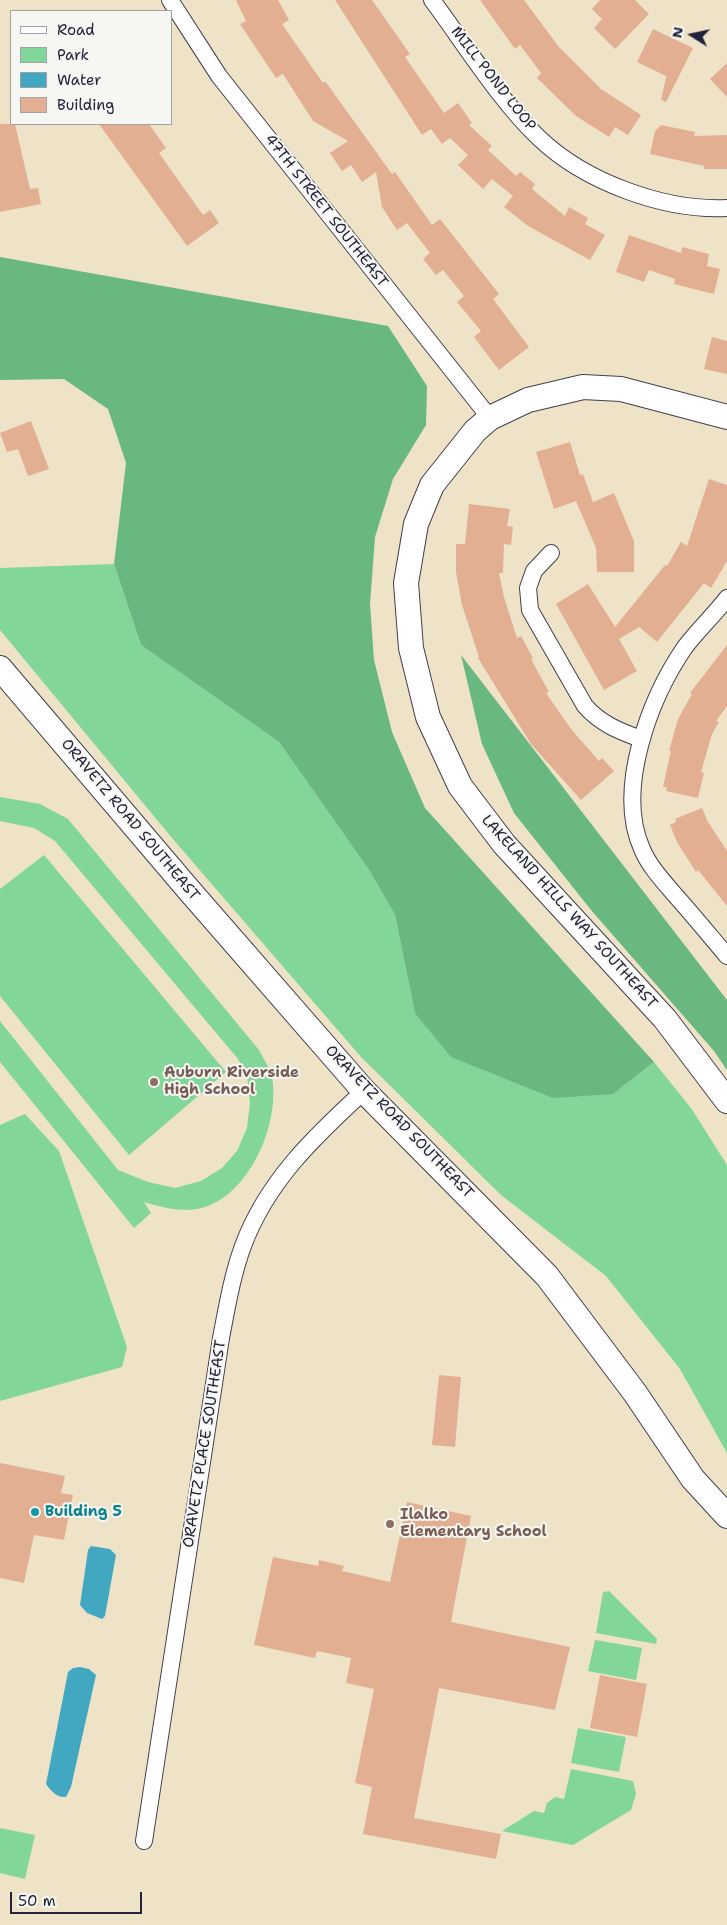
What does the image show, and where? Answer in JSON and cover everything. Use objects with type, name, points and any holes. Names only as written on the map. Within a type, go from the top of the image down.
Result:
[{"type":"street","name":"47TH STREET SOUTHEAST","points":[[170,0],[219,76],[490,418]]},
{"type":"street","name":"MILL POND LOOP","points":[[432,0],[517,114],[540,139],[576,166],[633,193],[676,204],[727,208]]},
{"type":"street","name":"LAKELAND HILLS WAY SOUTHEAST","points":[[727,417],[621,389],[583,387],[528,400],[490,418],[475,431],[432,485],[416,524],[406,583],[411,648],[428,717],[460,786],[504,844],[665,1019],[727,1101]]},
{"type":"street","points":[[551,552],[534,571],[528,588],[530,610],[585,706],[593,715],[609,726],[641,739]]},
{"type":"street","points":[[727,598],[685,648],[669,675],[641,739],[633,797],[635,826],[642,849],[652,868],[727,956]]},
{"type":"street","name":"ORAVETZ ROAD SOUTHEAST","points":[[0,668],[188,889],[364,1091],[547,1276],[635,1393],[693,1479],[727,1516]]},
{"type":"street","name":"ORAVETZ PLACE SOUTHEAST","points":[[144,1841],[219,1348],[234,1274],[254,1221],[274,1187],[307,1145],[364,1091]]},
{"type":"green space","points":[[0,257],[388,326],[427,386],[426,425],[393,479],[375,537],[370,604],[374,660],[392,732],[425,808],[654,1062],[613,1094],[553,1098],[451,1057],[415,1013],[395,915],[369,870],[279,742],[141,645],[114,564],[126,463],[108,409],[64,379],[0,380]]},
{"type":"green space","points":[[114,564],[141,645],[279,742],[369,870],[395,915],[415,1013],[613,1094],[654,1062],[691,1108],[727,1165],[727,1453],[680,1369],[606,1276],[501,1195],[361,1057],[172,838],[0,630],[0,568]]},
{"type":"green space","points":[[461,655],[727,1000],[727,1070],[714,1051],[591,910],[514,813],[482,744]]},
{"type":"green space","points":[[0,797],[40,804],[68,819],[259,1050],[268,1067],[272,1077],[272,1114],[260,1152],[250,1170],[238,1185],[224,1197],[208,1206],[184,1210],[144,1202],[151,1213],[134,1228],[0,1062],[0,1021],[118,1170],[148,1182],[175,1188],[201,1181],[222,1168],[237,1151],[247,1128],[250,1103],[247,1076],[238,1059],[55,841],[34,828],[0,821]]},
{"type":"green space","points":[[44,855],[226,1072],[129,1155],[0,996],[0,889]]},
{"type":"green space","points":[[25,1114],[59,1151],[127,1347],[122,1367],[0,1401],[0,1125]]},
{"type":"green space","points":[[609,1591],[657,1639],[656,1644],[596,1633],[603,1592]]},
{"type":"green space","points":[[595,1640],[642,1648],[636,1680],[588,1671]]},
{"type":"green space","points":[[578,1728],[626,1737],[619,1772],[571,1763]]},
{"type":"green space","points":[[571,1769],[633,1781],[636,1794],[631,1810],[573,1845],[502,1831],[534,1811],[544,1813],[547,1803],[555,1797],[564,1799]]},
{"type":"green space","points":[[0,1828],[35,1835],[25,1879],[0,1873]]},
{"type":"water","points":[[91,1546],[110,1549],[116,1555],[105,1616],[102,1619],[87,1613],[80,1605],[88,1550]]},
{"type":"water","points":[[73,1668],[89,1669],[96,1675],[71,1787],[66,1797],[63,1797],[54,1794],[46,1784],[68,1672]]},
{"type":"building","points":[[236,0],[278,0],[289,20],[282,24],[323,83],[325,81],[392,174],[395,172],[432,225],[440,219],[499,294],[493,299],[529,347],[499,370],[474,337],[481,331],[457,302],[464,296],[443,270],[436,275],[423,259],[430,253],[407,223],[397,230],[382,207],[376,172],[362,182],[351,165],[342,171],[330,153],[348,141],[313,121],[283,74],[276,78],[240,24],[246,21]]},
{"type":"building","points":[[335,0],[372,0],[410,54],[405,57],[444,113],[458,103],[472,123],[469,125],[492,146],[488,150],[516,176],[520,172],[535,184],[532,189],[565,216],[569,207],[588,218],[585,224],[605,235],[590,260],[528,226],[504,207],[513,196],[492,179],[483,189],[458,165],[468,155],[450,138],[442,144],[431,129],[422,135]]},
{"type":"building","points":[[480,0],[524,0],[559,47],[601,89],[641,115],[628,135],[615,127],[609,137],[576,116],[537,78],[541,73],[520,45],[515,49]]},
{"type":"building","points":[[600,0],[635,0],[649,14],[615,49],[594,28],[602,19],[592,9]]},
{"type":"building","points":[[653,29],[693,48],[666,102],[661,100],[667,73],[666,76],[637,62]]},
{"type":"building","points":[[727,63],[727,97],[710,79]]},
{"type":"building","points":[[0,124],[10,124],[15,125],[30,189],[38,188],[41,204],[0,212]]},
{"type":"building","points":[[100,125],[150,125],[166,148],[159,153],[203,215],[210,210],[219,223],[187,246]]},
{"type":"building","points":[[661,125],[695,132],[694,136],[727,135],[727,169],[704,169],[704,166],[650,154],[655,131]]},
{"type":"building","points":[[629,235],[681,253],[682,247],[709,254],[707,266],[720,269],[714,294],[674,284],[675,279],[649,270],[644,282],[616,272]]},
{"type":"building","points":[[712,337],[727,341],[727,374],[704,369]]},
{"type":"building","points":[[31,421],[49,469],[28,476],[18,449],[7,452],[0,433]]},
{"type":"building","points":[[570,442],[580,475],[583,474],[593,502],[614,493],[634,541],[634,572],[597,572],[596,548],[576,501],[554,509],[536,452]]},
{"type":"building","points":[[709,479],[727,485],[727,561],[711,588],[704,583],[657,642],[639,627],[619,639],[637,671],[604,690],[556,604],[588,584],[615,627],[665,565],[667,566],[681,542],[687,546]]},
{"type":"building","points":[[469,504],[510,509],[507,526],[513,527],[511,545],[504,544],[503,573],[499,573],[504,597],[517,638],[521,636],[549,692],[546,693],[571,729],[599,761],[602,758],[614,771],[581,800],[531,744],[478,658],[462,605],[456,572],[456,544],[465,544]]},
{"type":"building","points":[[727,645],[727,706],[716,721],[719,722],[712,734],[701,772],[704,773],[698,798],[666,791],[667,787],[663,787],[671,751],[669,751],[678,719],[692,694],[690,693]]},
{"type":"building","points":[[702,808],[708,822],[727,851],[727,906],[698,870],[696,872],[677,842],[670,825],[676,822],[675,819]]},
{"type":"building","points":[[439,1375],[461,1377],[455,1447],[432,1445]]},
{"type":"building","name":"Building 5","points":[[0,1463],[65,1476],[61,1493],[73,1495],[64,1540],[34,1535],[24,1583],[0,1578]]},
{"type":"building","points":[[407,1502],[471,1516],[451,1622],[570,1647],[555,1710],[439,1688],[414,1818],[501,1834],[496,1859],[363,1834],[372,1787],[355,1783],[374,1689],[346,1683],[351,1658],[317,1651],[315,1658],[254,1645],[273,1557],[318,1566],[319,1560],[344,1566],[342,1571],[390,1582]]},
{"type":"building","points":[[600,1675],[647,1684],[637,1737],[590,1728]]},
{"type":"place","name":"Auburn Riverside High School","points":[[154,1082]]},
{"type":"place","name":"Building 5","points":[[35,1512]]},
{"type":"place","name":"Ilalko Elementary School","points":[[390,1524]]}]
